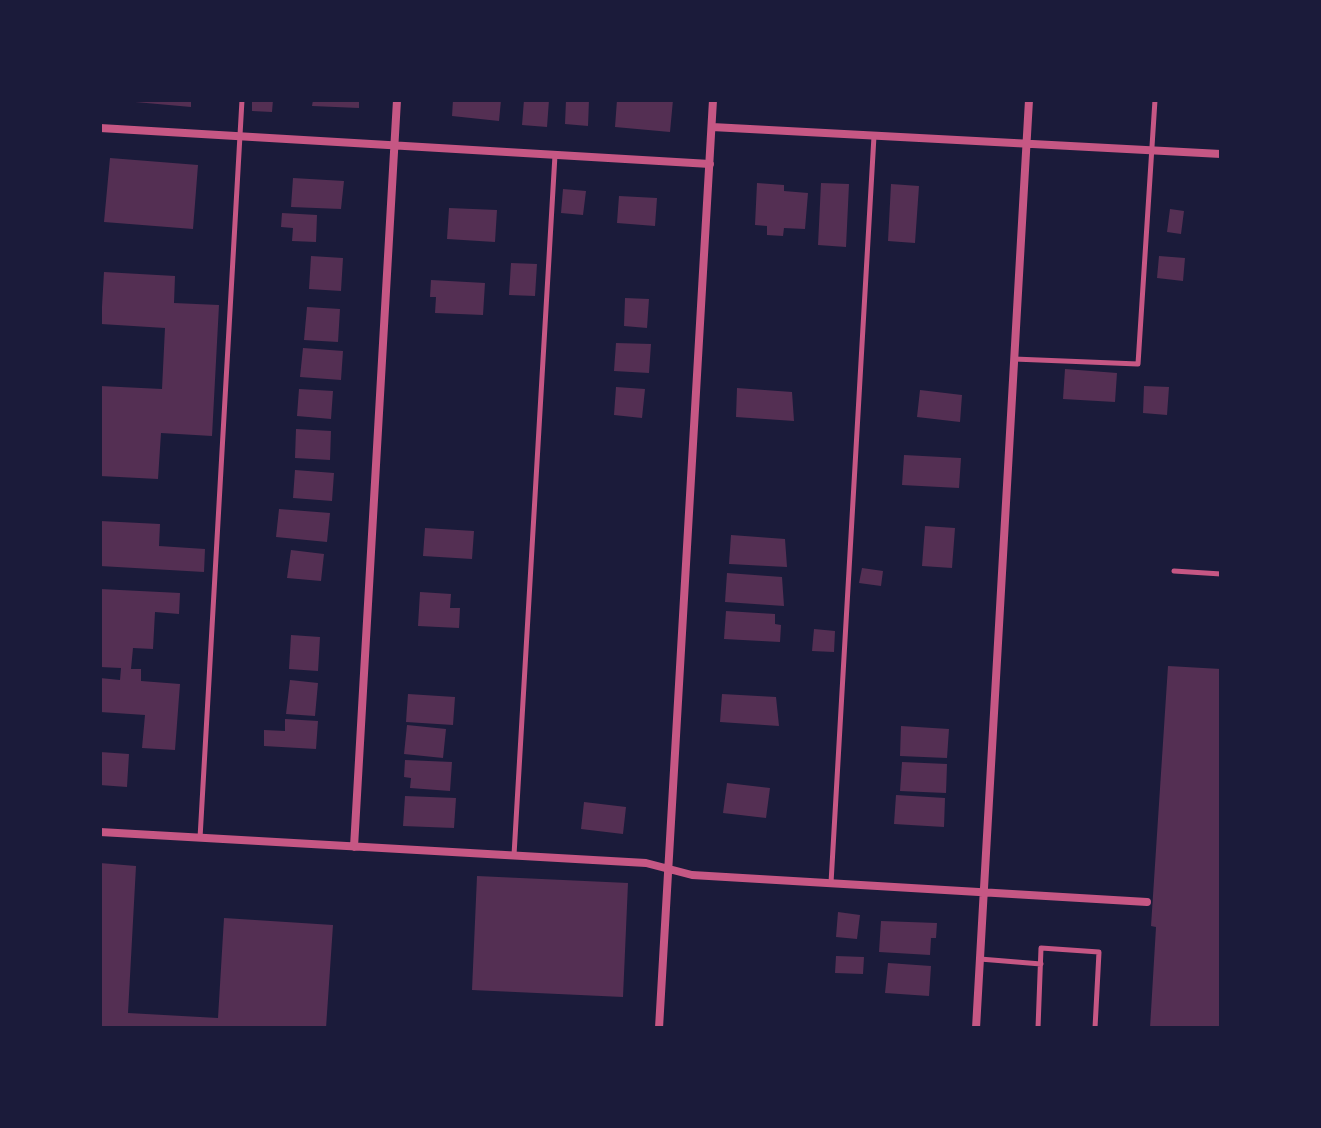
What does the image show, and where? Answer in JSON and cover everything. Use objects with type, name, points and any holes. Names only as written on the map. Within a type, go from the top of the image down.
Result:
[{"type":"street","points":[[354,847],[397,100]]},
{"type":"street","points":[[659,1028],[713,100]]},
{"type":"street","points":[[976,1028],[1029,100]]},
{"type":"street","points":[[712,127],[1221,154]]},
{"type":"street","points":[[100,128],[710,164]]},
{"type":"street","points":[[100,832],[646,863],[692,875],[1147,902]]},
{"type":"lane","points":[[200,838],[242,100]]},
{"type":"lane","points":[[1014,359],[1138,364],[1155,100]]},
{"type":"lane","points":[[831,884],[874,136]]},
{"type":"lane","points":[[514,856],[555,155]]},
{"type":"lane","points":[[1174,571],[1221,574]]},
{"type":"lane","points":[[1038,1028],[1041,948],[1099,952],[1095,1028]]},
{"type":"lane","points":[[980,959],[1041,964]]},
{"type":"building","points":[[113,100],[191,100],[191,107]]},
{"type":"building","points":[[252,100],[273,100],[272,112],[252,111]]},
{"type":"building","points":[[313,100],[359,100],[359,108],[312,106]]},
{"type":"building","points":[[453,100],[501,100],[499,121],[452,116]]},
{"type":"building","points":[[524,100],[549,100],[547,127],[522,125]]},
{"type":"building","points":[[566,100],[589,100],[588,126],[565,124]]},
{"type":"building","points":[[617,100],[673,100],[670,132],[615,127]]},
{"type":"building","points":[[110,158],[198,165],[193,229],[104,222]]},
{"type":"building","points":[[293,178],[344,181],[341,209],[291,207]]},
{"type":"building","points":[[757,183],[784,185],[784,191],[808,193],[805,229],[784,228],[783,236],[767,235],[767,226],[755,225]]},
{"type":"building","points":[[821,183],[849,184],[846,247],[818,245]]},
{"type":"building","points":[[891,184],[919,186],[915,243],[888,241]]},
{"type":"building","points":[[563,189],[586,191],[583,215],[561,213]]},
{"type":"building","points":[[619,196],[657,198],[655,226],[617,223]]},
{"type":"building","points":[[449,208],[497,210],[495,242],[447,239]]},
{"type":"building","points":[[1170,209],[1184,211],[1181,234],[1167,232]]},
{"type":"building","points":[[282,213],[317,215],[316,242],[292,241],[293,228],[281,227]]},
{"type":"building","points":[[311,256],[343,258],[341,291],[309,289]]},
{"type":"building","points":[[1159,256],[1185,258],[1183,281],[1157,278]]},
{"type":"building","points":[[511,263],[537,264],[535,296],[509,295]]},
{"type":"building","points":[[104,272],[175,276],[174,303],[219,305],[212,436],[161,433],[158,479],[100,476],[100,386],[162,389],[165,328],[101,324]]},
{"type":"building","points":[[431,280],[485,283],[483,315],[435,313],[436,297],[430,297]]},
{"type":"building","points":[[625,298],[649,299],[647,328],[624,326]]},
{"type":"building","points":[[307,307],[340,309],[338,342],[304,340]]},
{"type":"building","points":[[616,343],[651,344],[649,373],[614,371]]},
{"type":"building","points":[[303,348],[343,351],[341,380],[300,377]]},
{"type":"building","points":[[1065,369],[1117,373],[1115,402],[1063,399]]},
{"type":"building","points":[[1144,386],[1169,387],[1167,415],[1143,413]]},
{"type":"building","points":[[616,387],[645,389],[642,418],[614,415]]},
{"type":"building","points":[[737,388],[792,392],[794,421],[736,417]]},
{"type":"building","points":[[299,389],[333,391],[331,419],[297,416]]},
{"type":"building","points":[[920,390],[962,395],[960,422],[917,417]]},
{"type":"building","points":[[296,429],[331,431],[330,460],[295,458]]},
{"type":"building","points":[[904,455],[961,458],[959,488],[902,485]]},
{"type":"building","points":[[295,470],[334,473],[332,501],[293,498]]},
{"type":"building","points":[[279,509],[330,513],[327,542],[276,537]]},
{"type":"building","points":[[100,521],[160,524],[159,546],[205,549],[204,572],[100,566]]},
{"type":"building","points":[[925,526],[955,528],[952,568],[922,566]]},
{"type":"building","points":[[425,528],[474,531],[472,559],[423,556]]},
{"type":"building","points":[[731,535],[785,539],[787,567],[729,564]]},
{"type":"building","points":[[291,550],[324,554],[321,581],[287,578]]},
{"type":"building","points":[[862,568],[883,571],[881,586],[859,583]]},
{"type":"building","points":[[727,573],[782,577],[784,606],[725,602]]},
{"type":"building","points":[[100,589],[180,593],[179,614],[155,612],[153,649],[133,648],[131,669],[141,669],[141,681],[180,684],[175,750],[142,748],[145,715],[100,712],[100,678],[120,680],[121,668],[100,667]]},
{"type":"building","points":[[420,592],[451,594],[450,608],[460,608],[459,628],[418,626]]},
{"type":"building","points":[[726,611],[775,614],[775,624],[781,625],[780,642],[724,639]]},
{"type":"building","points":[[814,629],[835,631],[834,652],[812,651]]},
{"type":"building","points":[[291,635],[320,637],[318,671],[289,669]]},
{"type":"building","points":[[1168,666],[1221,669],[1221,1028],[1150,1028],[1156,927],[1151,926]]},
{"type":"building","points":[[290,680],[318,683],[315,716],[286,714]]},
{"type":"building","points":[[408,694],[455,697],[453,725],[406,722]]},
{"type":"building","points":[[722,694],[776,697],[779,726],[720,722]]},
{"type":"building","points":[[285,719],[318,721],[316,749],[264,746],[264,730],[285,731]]},
{"type":"building","points":[[407,725],[446,729],[443,758],[404,754]]},
{"type":"building","points":[[901,726],[949,729],[947,758],[900,756]]},
{"type":"building","points":[[100,752],[129,754],[127,787],[100,785]]},
{"type":"building","points":[[405,760],[452,762],[450,791],[410,788],[411,778],[404,777]]},
{"type":"building","points":[[902,762],[947,764],[946,793],[900,791]]},
{"type":"building","points":[[727,783],[770,788],[766,818],[723,813]]},
{"type":"building","points":[[896,795],[945,798],[944,827],[894,824]]},
{"type":"building","points":[[405,796],[456,798],[454,828],[403,826]]},
{"type":"building","points":[[584,802],[626,807],[623,834],[581,829]]},
{"type":"building","points":[[100,863],[136,866],[128,1013],[218,1018],[224,918],[333,925],[326,1028],[100,1028]]},
{"type":"building","points":[[477,876],[628,883],[623,997],[472,990]]},
{"type":"building","points":[[838,912],[860,915],[857,939],[836,937]]},
{"type":"building","points":[[881,921],[937,923],[936,938],[931,938],[930,955],[879,952]]},
{"type":"building","points":[[836,956],[864,957],[863,974],[835,973]]},
{"type":"building","points":[[888,963],[931,966],[929,996],[885,993]]}]
